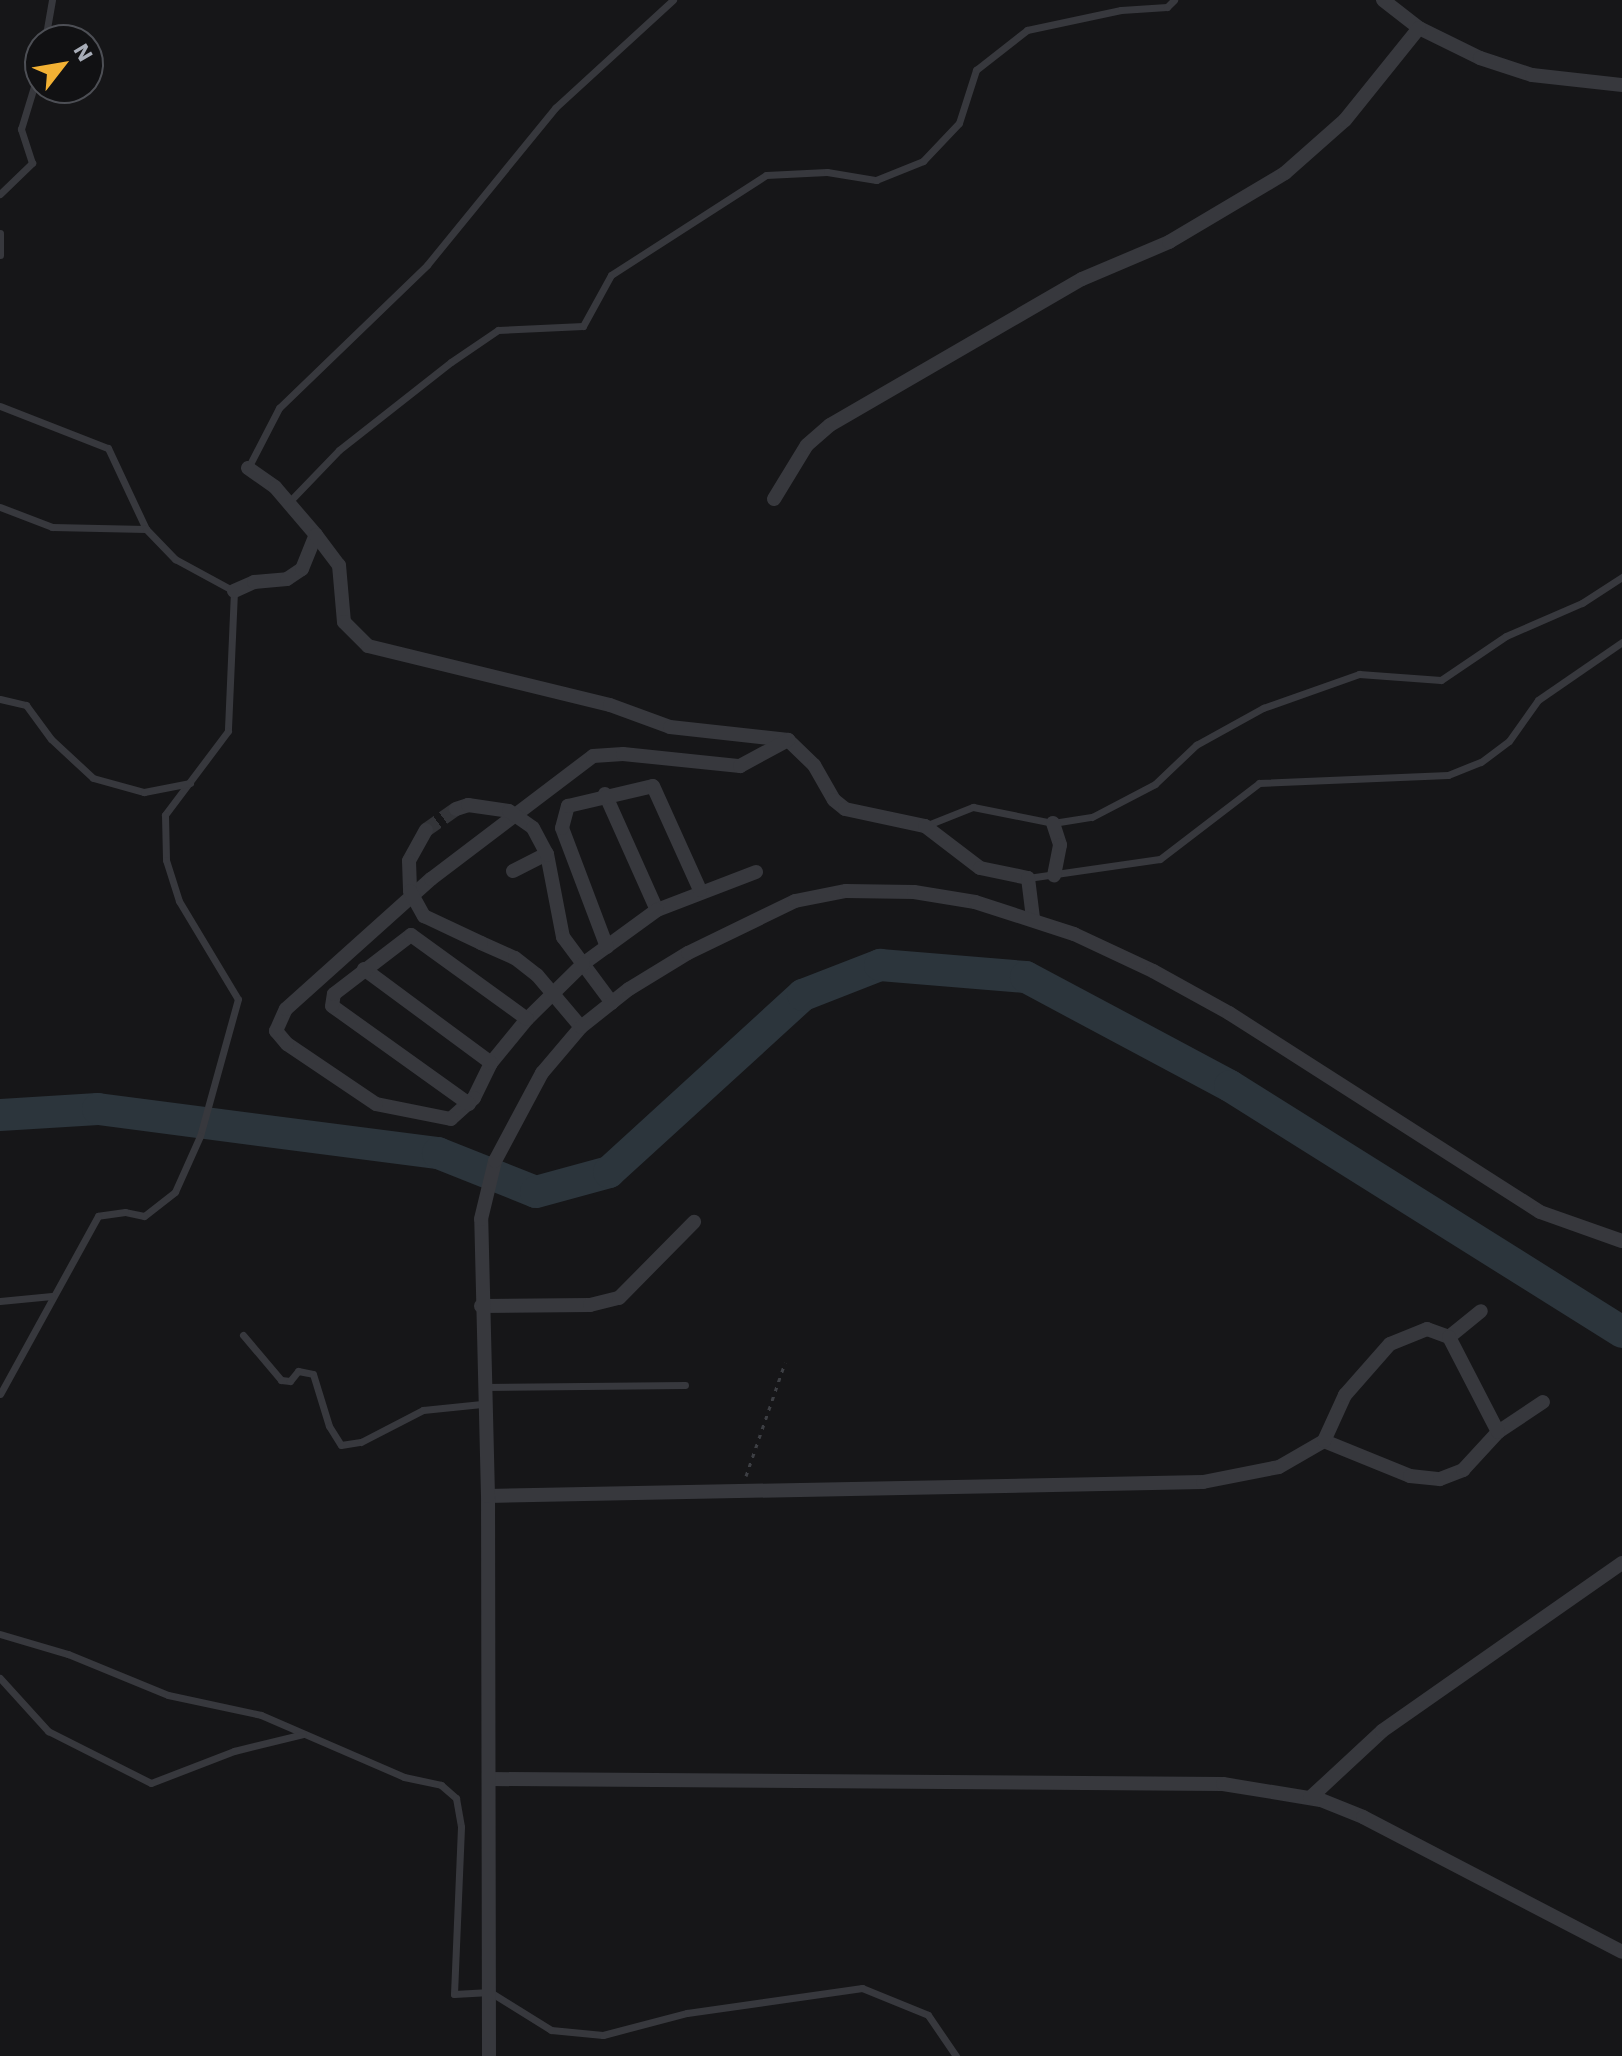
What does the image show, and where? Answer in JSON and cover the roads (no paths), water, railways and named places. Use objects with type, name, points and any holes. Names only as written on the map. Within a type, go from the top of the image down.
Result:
[{"type":"street","points":[[1383,0],[1419,28],[1480,58],[1532,75],[1622,85]]},
{"type":"street","points":[[774,499],[807,445],[830,425],[1082,279],[1169,242],[1285,173],[1345,120],[1419,28]]},
{"type":"street","points":[[248,468],[289,502],[339,565],[344,622],[368,646],[610,705],[670,727],[788,740],[814,765],[834,800],[845,809],[925,826],[980,868],[1028,878],[1033,918]]},
{"type":"street","points":[[234,591],[254,582],[287,579],[302,569],[316,535]]},
{"type":"street","points":[[756,872],[700,890],[657,910],[583,964],[551,991],[527,1019],[491,1063],[469,1104],[451,1119],[376,1104],[287,1044],[276,1031],[277,1022],[431,879],[593,756],[623,754],[740,766],[788,740]]},
{"type":"street","points":[[607,947],[561,819],[568,806],[640,784],[657,790],[700,890]]},
{"type":"street","points":[[605,794],[657,910]]},
{"type":"street","points":[[456,809],[468,805],[509,811],[533,828],[547,854],[563,937],[612,1003]]},
{"type":"street","points":[[1053,823],[1060,845],[1054,875]]},
{"type":"street","points":[[426,830],[409,861],[410,891],[424,916],[515,958],[551,991],[581,1027]]},
{"type":"street","points":[[513,871],[547,854]]},
{"type":"street","points":[[489,2056],[488,1496],[482,1404],[481,1219],[495,1161],[542,1073],[581,1027],[612,1003],[742,925],[795,901],[846,891],[942,895],[1033,918],[1153,971],[1229,1013],[1540,1212],[1622,1241]]},
{"type":"street","points":[[469,1104],[332,1006],[334,994],[411,935],[527,1019]]},
{"type":"street","points":[[364,969],[491,1063]]},
{"type":"street","points":[[481,1306],[590,1305],[619,1298],[694,1222]]},
{"type":"street","points":[[1449,1337],[1481,1311]]},
{"type":"street","points":[[488,1496],[1203,1482],[1279,1467],[1324,1441],[1345,1395],[1390,1344],[1427,1329],[1449,1337],[1498,1432]]},
{"type":"street","points":[[1324,1441],[1410,1476],[1440,1479],[1463,1470],[1498,1432],[1543,1402]]},
{"type":"street","points":[[1310,1798],[1382,1731],[1622,1563]]},
{"type":"street","points":[[490,1779],[1223,1784],[1310,1798],[1363,1817],[1622,1952]]},
{"type":"lane","points":[[48,24],[52,0]]},
{"type":"lane","points":[[248,468],[279,408],[427,265],[555,108],[673,0]]},
{"type":"lane","points":[[289,502],[339,450],[451,362],[498,330],[583,326],[611,275],[766,175],[827,172],[876,180],[923,161],[959,123],[976,70],[1027,30],[1121,10],[1167,7],[1174,0]]},
{"type":"lane","points":[[0,194],[32,163],[21,129],[29,104]]},
{"type":"lane","points":[[0,233],[0,255]]},
{"type":"lane","points":[[0,406],[108,448],[146,529],[175,559],[234,591],[228,731],[165,815],[166,860],[179,901],[238,999],[215,1071],[200,1136],[175,1192],[144,1216],[125,1212],[98,1216],[0,1394]]},
{"type":"lane","points":[[0,507],[52,527],[146,529]]},
{"type":"lane","points":[[925,826],[973,807],[1053,823],[1092,817],[1132,798],[1196,745],[1263,708],[1359,674],[1441,680],[1506,636],[1582,603],[1622,577]]},
{"type":"lane","points":[[1028,878],[1160,859],[1259,783],[1448,775],[1481,762],[1509,741],[1538,700],[1622,642]]},
{"type":"lane","points":[[0,699],[26,705],[51,739],[93,778],[144,792],[190,783]]},
{"type":"lane","points":[[0,1301],[52,1296]]},
{"type":"lane","points":[[243,1335],[281,1380],[290,1381],[298,1371],[313,1374],[329,1426],[341,1445],[361,1442],[423,1410],[482,1404]]},
{"type":"lane","points":[[482,1387],[685,1385]]},
{"type":"lane","points":[[0,1634],[68,1654],[168,1695],[261,1715],[404,1777],[441,1785],[456,1798],[461,1827],[454,1994],[490,1992],[551,2030],[603,2035],[687,2013],[862,1988],[928,2015],[956,2056]]},
{"type":"lane","points":[[0,1678],[48,1731],[151,1783],[234,1751],[306,1733]]},
{"type":"waterway","points":[[0,1115],[98,1109],[438,1153],[536,1192],[609,1172],[803,995],[880,965],[1026,977],[1230,1086],[1622,1332]]},
{"type":"tunnel","points":[[426,830],[456,809]]}]
